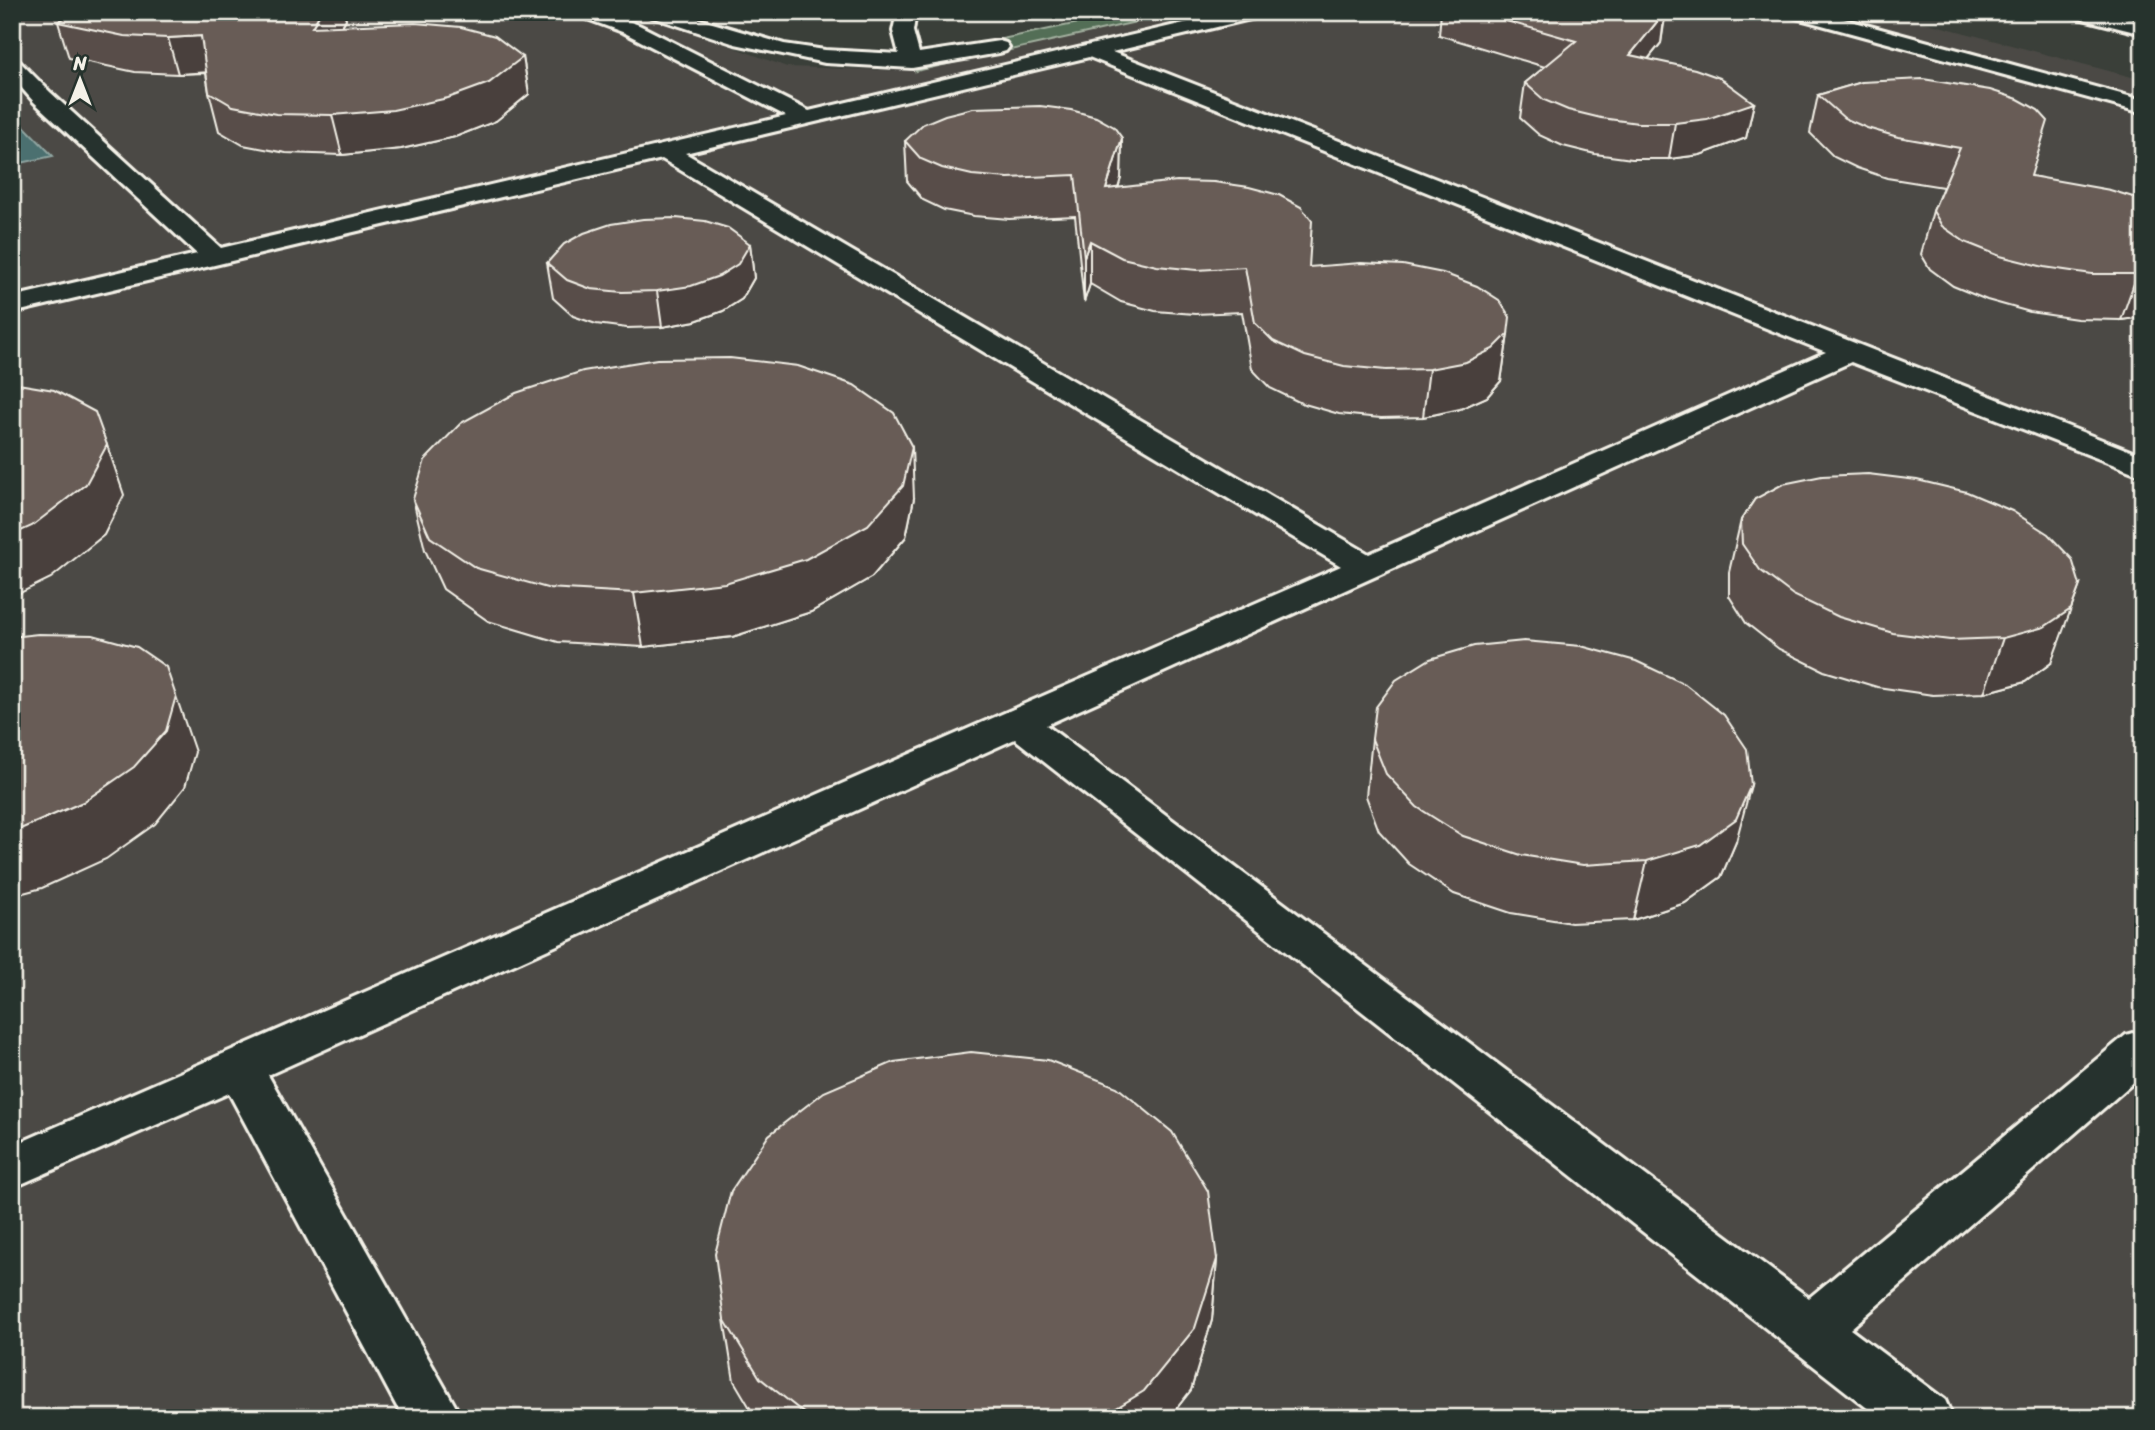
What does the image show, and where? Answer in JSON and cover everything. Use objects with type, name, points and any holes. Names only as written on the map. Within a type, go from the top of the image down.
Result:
[{"type":"street","points":[[586,12],[632,29],[804,117]]},
{"type":"street","points":[[656,12],[710,33],[793,52],[841,59],[912,62],[962,55],[1021,42]]},
{"type":"street","points":[[907,12],[903,31],[912,62]]},
{"type":"street","points":[[12,305],[1256,12]]},
{"type":"street","points":[[1796,12],[2143,107]]},
{"type":"street","points":[[2078,12],[2143,28]]},
{"type":"street","points":[[1094,52],[2143,467]]},
{"type":"street","points":[[12,65],[42,97],[216,257]]},
{"type":"street","points":[[663,150],[1365,566]]},
{"type":"street","points":[[12,1168],[1019,723],[1851,351]]},
{"type":"street","points":[[1019,723],[1924,1418]]},
{"type":"street","points":[[1811,1329],[2143,1046]]},
{"type":"street","points":[[239,1068],[433,1418]]},
{"type":"shaded area","points":[[12,12],[637,12],[787,67],[916,71],[1181,12],[1886,12],[2143,80],[2143,1418],[12,1418]]},
{"type":"green space","points":[[1131,12],[1181,12],[916,71],[925,55]]},
{"type":"water","points":[[20,122],[53,156],[12,165],[12,124]]},
{"type":"building","points":[[74,12],[321,12],[312,27],[415,23],[461,27],[495,36],[523,57],[489,83],[448,98],[393,110],[332,115],[276,114],[233,106],[209,92],[201,36],[124,36],[58,22]]},
{"type":"building","points":[[1475,12],[1665,12],[1630,55],[1695,69],[1720,78],[1754,103],[1707,119],[1675,123],[1638,123],[1568,110],[1544,100],[1525,83],[1576,41]]},
{"type":"building","points":[[1923,79],[1990,90],[2018,99],[2038,110],[2048,121],[2031,176],[2110,190],[2143,200],[2143,274],[2092,274],[2044,267],[2000,256],[1965,242],[1942,226],[1933,211],[1960,148],[1898,137],[1867,128],[1844,118],[1818,95],[1862,82]]},
{"type":"building","points":[[1040,106],[1096,117],[1114,127],[1122,138],[1106,189],[1177,181],[1214,182],[1279,195],[1301,207],[1312,221],[1309,267],[1361,263],[1403,265],[1443,273],[1477,286],[1499,300],[1510,317],[1508,334],[1493,349],[1466,362],[1429,369],[1386,370],[1344,366],[1305,356],[1273,341],[1255,323],[1245,267],[1197,270],[1157,266],[1122,258],[1090,241],[1084,257],[1075,175],[1008,178],[972,175],[942,168],[921,159],[905,141],[923,124],[945,115],[973,108]]},
{"type":"building","points":[[676,218],[705,221],[728,228],[750,244],[738,264],[719,276],[691,286],[657,291],[591,289],[567,280],[547,263],[564,244],[584,233],[611,224]]},
{"type":"building","points":[[730,358],[798,366],[854,385],[894,413],[912,447],[903,486],[868,525],[806,559],[725,583],[634,593],[547,588],[476,568],[430,537],[413,499],[425,460],[461,423],[516,393],[583,371],[657,359]]},
{"type":"building","points":[[12,383],[54,390],[95,412],[107,445],[86,484],[32,526],[12,535]]},
{"type":"building","points":[[1868,474],[1917,480],[1967,492],[2012,511],[2048,534],[2072,559],[2080,585],[2071,609],[2044,627],[2003,638],[1950,640],[1893,633],[1839,617],[1793,595],[1760,570],[1742,544],[1741,520],[1755,499],[1783,484],[1822,476]]},
{"type":"building","points":[[38,634],[93,635],[137,647],[166,667],[176,696],[166,731],[134,767],[83,802],[12,832],[12,637]]},
{"type":"building","points":[[1524,641],[1581,646],[1636,661],[1685,684],[1724,715],[1747,749],[1751,785],[1736,819],[1700,845],[1647,861],[1583,865],[1521,855],[1463,836],[1417,807],[1386,774],[1372,739],[1376,707],[1396,680],[1430,659],[1474,646]]},
{"type":"building","points":[[971,1052],[1048,1060],[1117,1087],[1172,1132],[1208,1191],[1217,1259],[1195,1328],[1144,1391],[1100,1418],[810,1418],[760,1378],[724,1319],[715,1254],[731,1191],[769,1135],[824,1092],[894,1062]]}]
